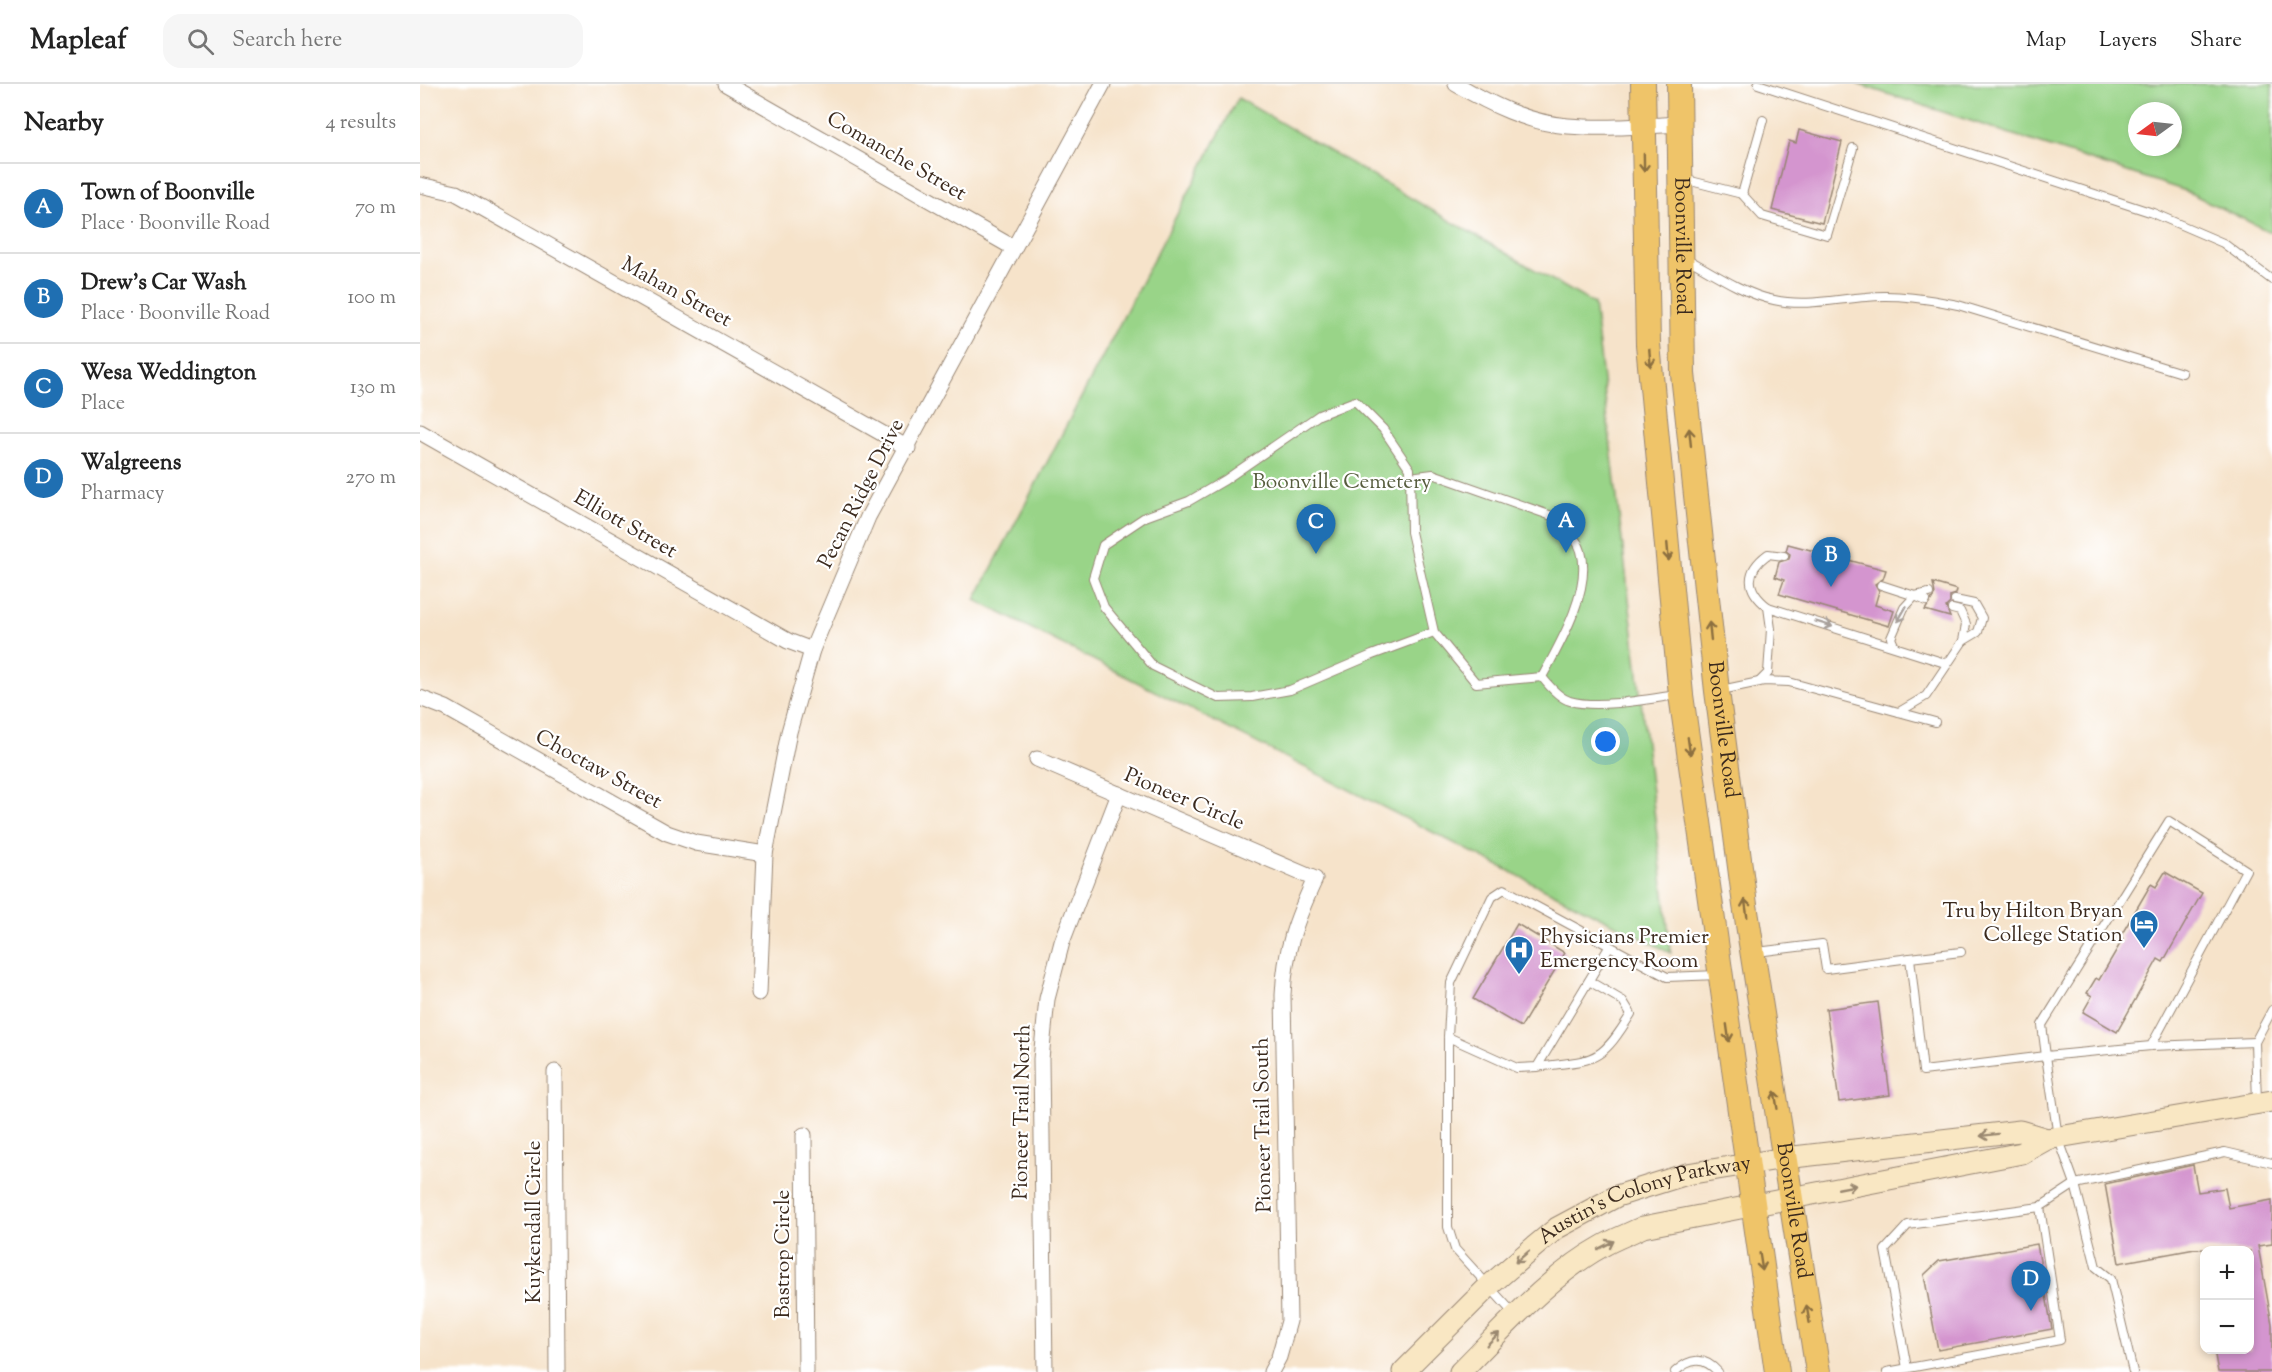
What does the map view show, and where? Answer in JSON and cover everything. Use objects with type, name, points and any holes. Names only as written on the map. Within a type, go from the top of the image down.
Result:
[{"type":"main road","name":"Boonville Road","points":[[1643,84],[1648,344],[1682,695],[1777,1372]]},
{"type":"main road","name":"Boonville Road","points":[[1679,84],[1683,374],[1717,691],[1789,1197],[1818,1372]]},
{"type":"main road","points":[[1682,695],[1717,691]]},
{"type":"street","name":"Comanche Street","points":[[726,84],[1014,248]]},
{"type":"street","name":"Pecan Ridge Drive","points":[[759,993],[765,854],[789,732],[812,650],[868,517],[908,448],[1103,84]]},
{"type":"street","points":[[1456,84],[1489,103],[1537,120],[1568,126],[1680,124]]},
{"type":"street","name":"Mahan Street","points":[[420,185],[456,193],[908,448]]},
{"type":"street","name":"Elliott Street","points":[[420,432],[788,641],[812,650]]},
{"type":"street","name":"Choctaw Street","points":[[420,698],[446,708],[668,832],[696,843],[765,854]]},
{"type":"street","name":"Pioneer Circle","points":[[1037,759],[1315,879]]},
{"type":"street","name":"Pioneer Trail North","points":[[1044,1372],[1041,1059],[1047,999],[1062,942],[1119,794]]},
{"type":"street","name":"Pioneer Trail South","points":[[1271,1372],[1279,1357],[1289,1321],[1282,995],[1285,960],[1294,925],[1315,879]]},
{"type":"street","name":"Kuykendall Circle","points":[[555,1072],[557,1372]]},
{"type":"street","name":"Austin's Colony Parkway","points":[[1460,1372],[1516,1316],[1567,1271],[1611,1242],[1643,1227],[2022,1153],[2052,1138],[2265,1102]]},
{"type":"street","name":"Austin's Colony Parkway","points":[[1403,1372],[1490,1285],[1557,1228],[1617,1196],[1687,1174],[1785,1158],[2020,1131],[2052,1138]]},
{"type":"street","name":"Bastrop Circle","points":[[804,1135],[806,1372]]},
{"type":"lane","points":[[1758,84],[2153,213],[2223,243],[2272,280]]},
{"type":"lane","points":[[1742,194],[1763,120]]},
{"type":"lane","points":[[1681,178],[1742,194],[1762,216],[1827,236],[1853,148]]},
{"type":"lane","points":[[1682,256],[1773,300],[1808,303],[1844,301],[1864,297],[1924,298],[1958,305],[2182,373]]},
{"type":"lane","points":[[1434,632],[1372,655],[1290,690],[1252,698],[1218,698],[1153,666],[1104,607],[1093,578],[1103,545],[1145,517],[1189,501],[1225,480],[1319,415],[1354,401],[1383,429],[1410,469],[1411,532],[1434,632],[1476,683],[1542,677]]},
{"type":"lane","points":[[1410,477],[1433,474],[1552,516],[1567,530],[1581,550],[1584,573],[1567,632],[1542,677]]},
{"type":"lane","points":[[1784,556],[1768,554],[1754,564],[1750,578],[1756,598],[1768,607],[1945,663]]},
{"type":"lane","points":[[1881,585],[1915,596],[1928,597]]},
{"type":"lane","points":[[1894,645],[1891,638],[1896,624],[1904,608],[1915,596]]},
{"type":"lane","points":[[1899,712],[1926,696],[1945,663],[1963,641],[1978,632],[1982,618],[1974,604],[1955,600]]},
{"type":"lane","points":[[1758,683],[1768,673],[1771,629],[1768,607]]},
{"type":"lane","points":[[1952,609],[1960,611],[1966,624],[1963,641]]},
{"type":"lane","points":[[1542,677],[1552,690],[1569,701],[1610,703],[1682,695]]},
{"type":"lane","points":[[1717,691],[1758,683],[1789,682],[1935,722]]},
{"type":"lane","points":[[2133,1372],[2111,1279],[2096,1267],[2075,1184],[2052,1138],[2042,1025],[2169,821],[2246,870],[2151,1046]]},
{"type":"lane","points":[[1516,1316],[1455,1249],[1448,1227],[1448,1037],[1451,983],[1492,897],[1504,889],[1667,977],[1720,975]]},
{"type":"lane","points":[[1753,953],[1822,944],[1826,969],[1961,952]]},
{"type":"lane","points":[[1537,1067],[1609,947]]},
{"type":"lane","points":[[1910,958],[1923,1071],[2151,1046],[2255,1042]]},
{"type":"lane","points":[[1448,1037],[1517,1068],[1596,1058],[1614,1042],[1631,1014],[1623,1001],[1589,981]]},
{"type":"lane","points":[[2265,1102],[2255,1042],[2271,1012]]},
{"type":"lane","points":[[1906,1368],[1885,1250],[1908,1225],[2040,1207],[2075,1184],[2225,1152],[2272,1163]]},
{"type":"lane","points":[[1887,1372],[2060,1340],[2040,1207]]},
{"type":"lane","points":[[1675,1372],[1685,1363],[1701,1360],[1710,1362],[1718,1372]]},
{"type":"green space","points":[[1857,84],[2272,84],[2272,233],[2186,191]]},
{"type":"green space","name":"Boonville Cemetery","points":[[1238,98],[1594,304],[1671,953],[975,600]]},
{"type":"building","points":[[1799,130],[1842,142],[1822,223],[1772,210],[1789,141],[1796,143]]},
{"type":"building","points":[[1788,544],[1886,570],[1883,579],[1875,584],[1879,591],[1875,605],[1894,611],[1889,626],[1779,594],[1784,580],[1775,577],[1779,562],[1789,559],[1790,554],[1786,551]]},
{"type":"building","points":[[1933,583],[1957,590],[1956,594],[1950,596],[1950,603],[1946,607],[1950,617],[1925,610],[1935,594]]},
{"type":"building","name":"Tru by Hilton Bryan College Station","points":[[2165,872],[2202,893],[2163,962],[2158,959],[2117,1032],[2083,1012],[2092,996],[2087,993],[2096,978],[2099,980],[2123,939],[2120,937],[2151,884],[2156,887]]},
{"type":"building","name":"Physicians Premier Emergency Room","points":[[1517,924],[1565,953],[1521,1027],[1473,999]]},
{"type":"building","points":[[1878,1002],[1890,1095],[1839,1102],[1826,1009]]},
{"type":"building","points":[[2193,1165],[2198,1192],[2225,1188],[2229,1208],[2272,1200],[2272,1244],[2258,1246],[2272,1324],[2272,1372],[2218,1372],[2215,1354],[2254,1354],[2254,1246],[2200,1246],[2200,1249],[2119,1263],[2105,1184]]},
{"type":"building","points":[[2037,1244],[2052,1329],[1938,1350],[1924,1275],[1939,1261]]},
{"type":"place","name":"Town of Boonville","points":[[1566,553]]},
{"type":"place","name":"Wesa Weddington","points":[[1316,554]]},
{"type":"place","name":"Drew's Car Wash","points":[[1831,587]]},
{"type":"place","name":"Tru by Hilton Bryan College Station","points":[[2144,950]]},
{"type":"place","name":"Physicians Premier Emergency Room","points":[[1519,976]]},
{"type":"place","name":"Walgreens","points":[[2031,1311]]}]
